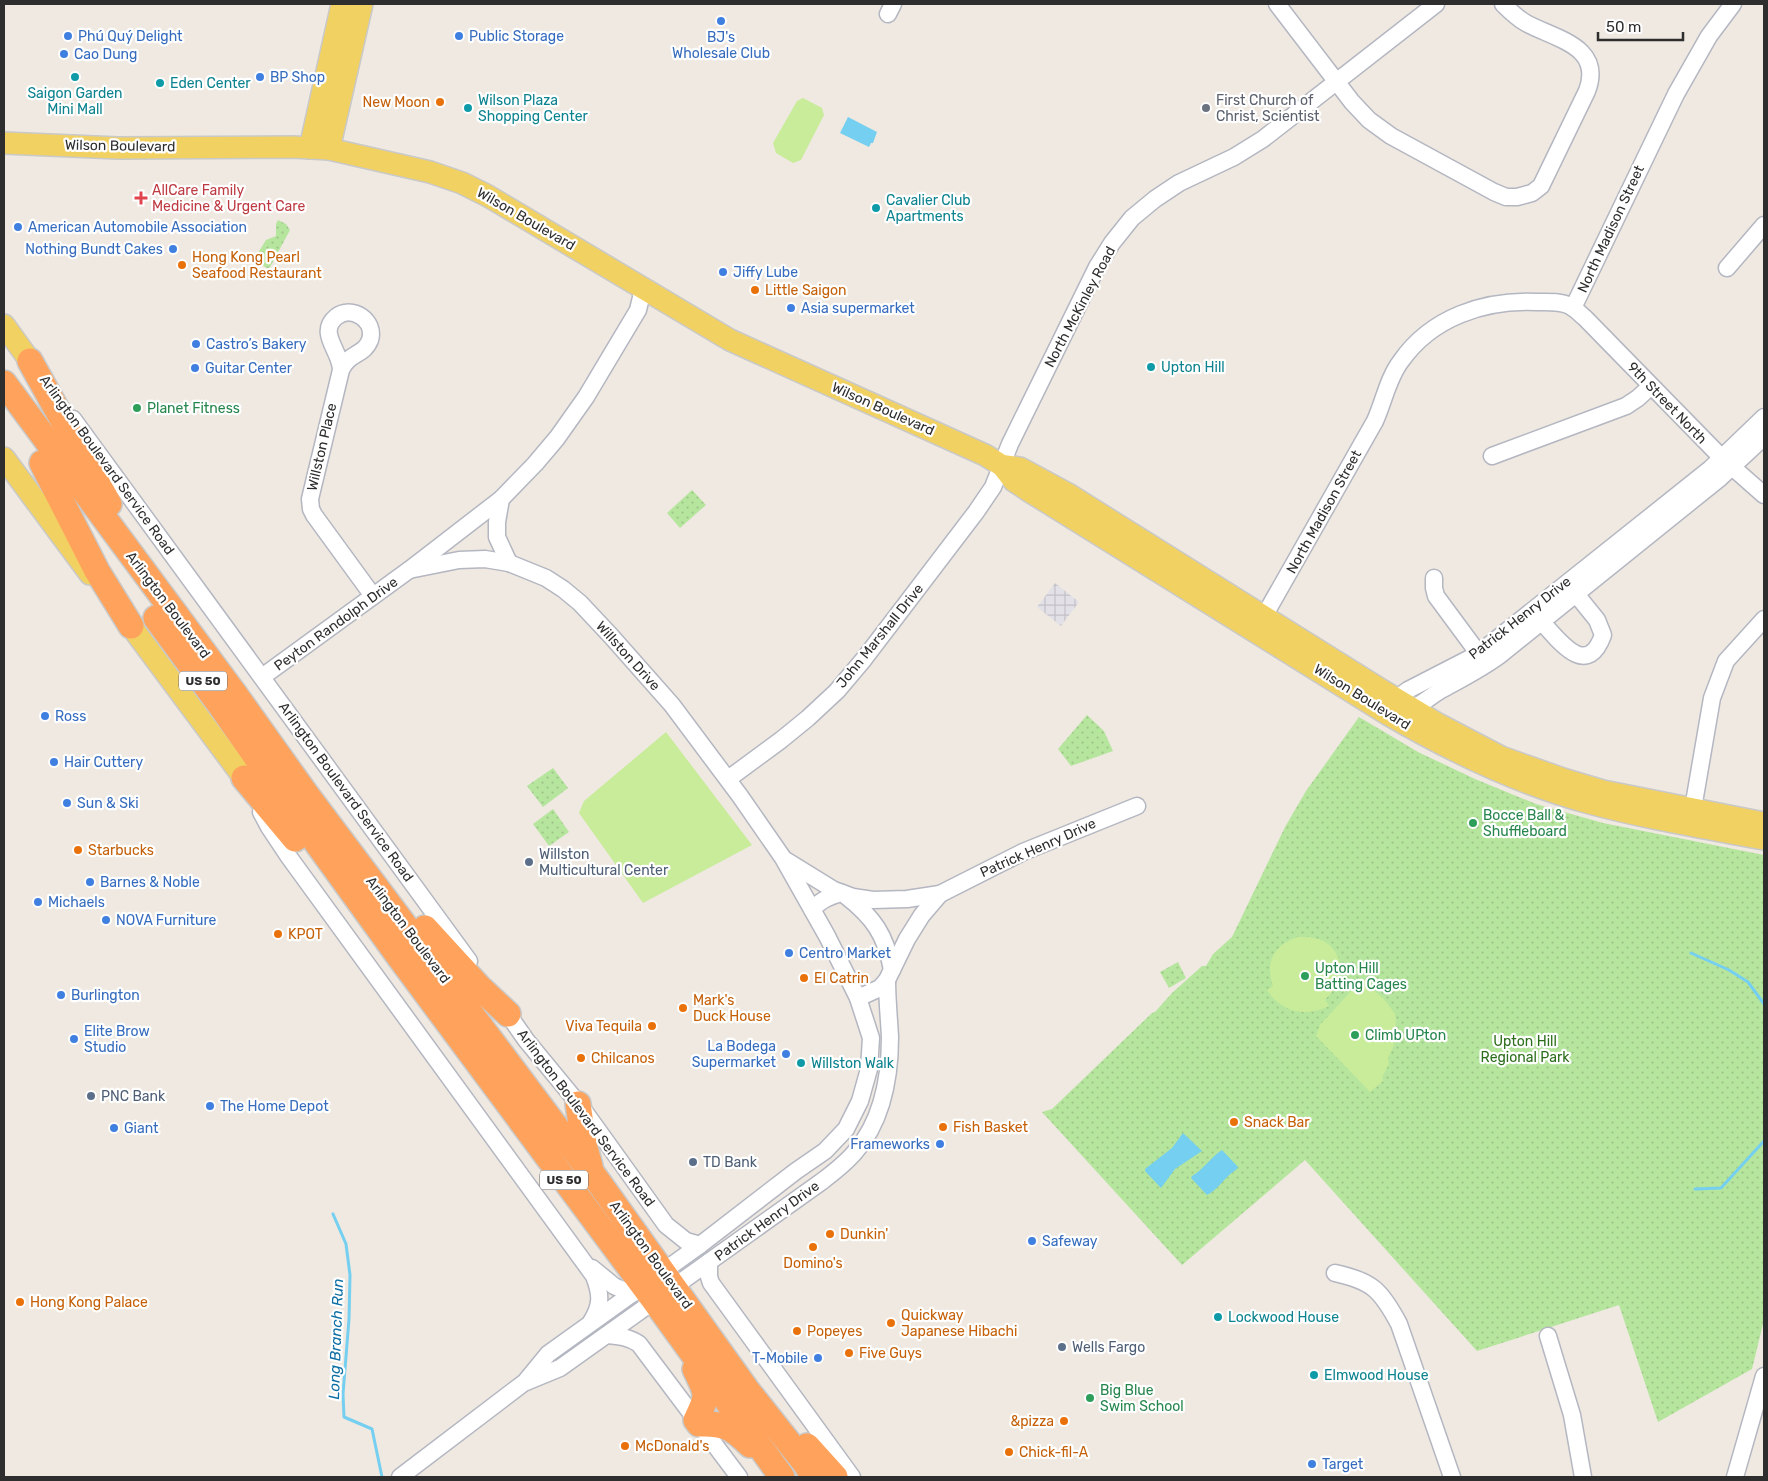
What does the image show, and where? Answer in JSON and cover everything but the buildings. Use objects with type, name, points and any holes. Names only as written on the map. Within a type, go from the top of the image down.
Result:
[{"type":"highway","points":[[30,361],[108,503],[234,693]]},
{"type":"highway","name":"Arlington Boulevard","points":[[4,383],[234,693],[306,794],[592,1174],[678,1333],[781,1476]]},
{"type":"highway","name":"Arlington Boulevard","points":[[4,407],[42,463],[220,705],[290,806],[400,958],[653,1287],[747,1390],[814,1477]]},
{"type":"highway","points":[[42,463],[97,571],[132,626]]},
{"type":"highway","points":[[244,778],[299,844],[400,958]]},
{"type":"highway","points":[[306,794],[479,987],[508,1014]]},
{"type":"highway","points":[[578,1104],[584,1144],[592,1174]]},
{"type":"highway","points":[[678,1333],[706,1391],[698,1422],[716,1423],[729,1427],[781,1476]]},
{"type":"highway","points":[[747,1390],[783,1420],[836,1477]]},
{"type":"main road","points":[[319,148],[342,4]]},
{"type":"main road","points":[[319,148],[362,4]]},
{"type":"main road","name":"Wilson Boulevard","points":[[4,143],[118,148],[149,146],[319,148],[424,170],[462,184],[488,196],[730,340],[985,455],[1001,465],[1014,481],[1022,486],[1260,624],[1399,708],[1501,757],[1541,772],[1764,839]]},
{"type":"main road","name":"Arlington Boulevard Service Road","points":[[4,325],[30,361]]},
{"type":"main road","points":[[4,458],[87,571],[132,626],[244,778]]},
{"type":"main road","name":"Wilson Boulevard","points":[[1691,817],[1764,823]]},
{"type":"street","points":[[1277,4],[1361,113],[1382,130],[1508,198],[1520,197],[1533,192],[1544,181],[1587,91],[1590,82],[1590,70],[1586,59],[1578,48],[1524,22],[1503,4]]},
{"type":"street","name":"North McKinley Road","points":[[1001,465],[1098,267],[1112,243],[1132,218],[1167,190],[1264,139],[1436,4]]},
{"type":"street","name":"North Madison Street","points":[[1260,624],[1375,421],[1400,362],[1414,345],[1424,335],[1439,325],[1465,312],[1487,306],[1521,301],[1560,304],[1573,308],[1676,94],[1709,36],[1733,4]]},
{"type":"street","points":[[1727,268],[1764,225]]},
{"type":"street","points":[[509,563],[497,537],[497,522],[501,499],[557,438],[586,397],[638,310],[643,289]]},
{"type":"street","name":"9th Street North","points":[[1573,308],[1726,463],[1764,495]]},
{"type":"street","name":"Arlington Boulevard Service Road","points":[[30,361],[526,1040],[578,1104],[666,1225],[686,1241],[700,1245]]},
{"type":"street","name":"Willston Place","points":[[341,370],[310,499],[314,515],[373,596]]},
{"type":"street","points":[[1492,456],[1626,406],[1651,386]]},
{"type":"street","name":"Patrick Henry Drive","points":[[1399,708],[1542,622],[1726,463],[1764,417]]},
{"type":"street","name":"Patrick Henry Drive","points":[[1482,659],[1726,463],[1764,437]]},
{"type":"street","name":"John Marshall Drive","points":[[728,779],[781,740],[837,691],[864,659],[979,508],[993,487],[1001,465]]},
{"type":"street","name":"Peyton Randolph Drive","points":[[262,677],[409,570],[501,499]]},
{"type":"street","name":"Willston Drive","points":[[409,570],[459,560],[485,559],[509,563],[546,578],[563,589],[580,603],[672,705],[728,779],[783,858]]},
{"type":"street","points":[[1434,578],[1436,596],[1482,659]]},
{"type":"street","name":"Patrick Henry Drive","points":[[1542,622],[1567,650],[1580,655],[1592,654],[1599,647],[1604,635],[1598,620],[1576,594]]},
{"type":"street","points":[[1691,817],[1712,698],[1726,661],[1764,618]]},
{"type":"street","points":[[244,778],[269,827],[359,954],[594,1276],[600,1300],[598,1312],[590,1324]]},
{"type":"street","name":"Patrick Henry Drive","points":[[842,893],[873,900],[890,901],[940,894],[1023,852],[1137,806]]},
{"type":"street","name":"Patrick Henry Drive","points":[[400,1477],[418,1472],[525,1382],[548,1354],[590,1324],[653,1287],[710,1262],[733,1243],[840,1168],[864,1140],[879,1110],[887,1083],[890,1036],[887,1011],[889,954],[873,920],[842,893],[813,878],[783,858]]},
{"type":"street","name":"Patrick Henry Drive","points":[[525,1382],[560,1368],[607,1334],[653,1287],[700,1245],[796,1170],[825,1151],[846,1129],[860,1100],[869,1069],[871,1038],[858,998],[783,858]]},
{"type":"street","points":[[812,909],[820,901],[842,893]]},
{"type":"street","name":"Patrick Henry Drive","points":[[889,974],[906,940],[922,915],[940,894]]},
{"type":"street","points":[[858,998],[880,988],[889,974]]},
{"type":"street","points":[[578,1254],[597,1274],[614,1286],[653,1287]]},
{"type":"street","points":[[710,1262],[709,1277],[711,1283],[852,1477]]},
{"type":"street","points":[[1334,1273],[1353,1277],[1369,1284],[1387,1300],[1399,1324],[1452,1477]]},
{"type":"street","points":[[607,1334],[633,1340],[639,1344],[739,1477]]},
{"type":"street","points":[[1548,1336],[1572,1415],[1583,1477]]},
{"type":"street","points":[[1735,1477],[1764,1376]]},
{"type":"shaded area","points":[[1055,583],[1079,602],[1061,626],[1037,607]]},
{"type":"green space","points":[[803,98],[822,108],[824,115],[801,160],[793,163],[776,153],[773,143],[797,101]]},
{"type":"green space","points":[[278,220],[286,224],[290,230],[269,269],[258,263],[256,256],[266,240],[276,236]]},
{"type":"green space","points":[[692,490],[706,505],[680,528],[667,513]]},
{"type":"green space","points":[[1087,715],[1104,731],[1113,751],[1071,766],[1058,749]]},
{"type":"green space","name":"Upton Hill Regional Park","points":[[1359,717],[1418,752],[1475,779],[1536,804],[1603,823],[1764,855],[1764,1320],[1752,1369],[1658,1422],[1619,1305],[1477,1351],[1305,1160],[1182,1265],[1042,1112],[1052,1109],[1155,1012],[1172,993],[1202,966],[1206,966],[1213,954],[1232,937],[1285,827],[1306,791]]},
{"type":"green space","points":[[666,732],[752,845],[643,903],[579,813],[584,801]]},
{"type":"green space","points":[[553,768],[568,788],[543,807],[527,786]]},
{"type":"green space","points":[[553,809],[569,832],[549,846],[533,824]]},
{"type":"green space","name":"Upton Hill Batting Cages","points":[[1297,937],[1321,940],[1334,950],[1338,957],[1340,972],[1338,980],[1331,994],[1325,999],[1329,1006],[1320,1010],[1303,1012],[1286,1008],[1267,990],[1273,986],[1270,969],[1273,956],[1282,945]]},
{"type":"green space","points":[[1178,962],[1186,978],[1169,988],[1160,972]]},
{"type":"green space","name":"Climb UPton","points":[[1361,980],[1366,981],[1384,999],[1395,1014],[1396,1023],[1393,1038],[1394,1045],[1388,1058],[1389,1064],[1382,1077],[1383,1081],[1370,1092],[1316,1036],[1320,1025]]},
{"type":"water","points":[[848,117],[877,132],[873,143],[869,147],[840,133]]},
{"type":"water","points":[[1183,1133],[1202,1151],[1175,1169],[1161,1188],[1145,1169],[1172,1148]]},
{"type":"water","points":[[1222,1150],[1238,1167],[1215,1190],[1207,1195],[1191,1178]]},
{"type":"waterway","points":[[1691,953],[1729,970],[1748,982],[1764,1004]]},
{"type":"waterway","points":[[1695,1189],[1721,1188],[1764,1141]]},
{"type":"waterway","name":"Long Branch Run","points":[[333,1214],[346,1244],[350,1275],[349,1319],[343,1394],[344,1417],[372,1429],[382,1477]]},
{"type":"place","name":"BJ's Wholesale Club","points":[[721,21]]},
{"type":"place","name":"Phú Quý Delight","points":[[68,36]]},
{"type":"place","name":"Public Storage","points":[[459,36]]},
{"type":"place","name":"Cao Dung","points":[[64,54]]},
{"type":"place","name":"Saigon Garden Mini Mall","points":[[75,77]]},
{"type":"place","name":"BP Shop","points":[[260,77]]},
{"type":"place","name":"Eden Center","points":[[160,83]]},
{"type":"place","name":"New Moon","points":[[440,102]]},
{"type":"place","name":"Wilson Plaza Shopping Center","points":[[468,108]]},
{"type":"place","name":"First Church of Christ, Scientist","points":[[1206,108]]},
{"type":"place","name":"AllCare Family Medicine & Urgent Care","points":[[141,198]]},
{"type":"place","name":"Cavalier Club Apartments","points":[[876,208]]},
{"type":"place","name":"American Automobile Association","points":[[18,227]]},
{"type":"place","name":"Nothing Bundt Cakes","points":[[173,249]]},
{"type":"place","name":"Hong Kong Pearl Seafood Restaurant","points":[[182,265]]},
{"type":"place","name":"Jiffy Lube","points":[[723,272]]},
{"type":"place","name":"Little Saigon","points":[[755,290]]},
{"type":"place","name":"Asia supermarket","points":[[791,308]]},
{"type":"place","name":"Castro’s Bakery","points":[[196,344]]},
{"type":"place","name":"Upton Hill","points":[[1151,367]]},
{"type":"place","name":"Guitar Center","points":[[195,368]]},
{"type":"place","name":"Planet Fitness","points":[[137,408]]},
{"type":"place","name":"Ross","points":[[45,716]]},
{"type":"place","name":"Hair Cuttery","points":[[54,762]]},
{"type":"place","name":"Sun & Ski","points":[[67,803]]},
{"type":"place","name":"Bocce Ball & Shuffleboard","points":[[1473,823]]},
{"type":"place","name":"Starbucks","points":[[78,850]]},
{"type":"place","name":"Willston Multicultural Center","points":[[529,862]]},
{"type":"place","name":"Barnes & Noble","points":[[90,882]]},
{"type":"place","name":"Michaels","points":[[38,902]]},
{"type":"place","name":"NOVA Furniture","points":[[106,920]]},
{"type":"place","name":"KPOT","points":[[278,934]]},
{"type":"place","name":"Centro Market","points":[[789,953]]},
{"type":"place","name":"Upton Hill Batting Cages","points":[[1305,976]]},
{"type":"place","name":"El Catrin","points":[[804,978]]},
{"type":"place","name":"Burlington","points":[[61,995]]},
{"type":"place","name":"Mark's Duck House","points":[[683,1008]]},
{"type":"place","name":"Viva Tequila","points":[[652,1026]]},
{"type":"place","name":"Climb UPton","points":[[1355,1035]]},
{"type":"place","name":"Elite Brow Studio","points":[[74,1039]]},
{"type":"place","name":"La Bodega Supermarket","points":[[786,1054]]},
{"type":"place","name":"Chilcanos","points":[[581,1058]]},
{"type":"place","name":"Willston Walk","points":[[801,1063]]},
{"type":"place","name":"PNC Bank","points":[[91,1096]]},
{"type":"place","name":"The Home Depot","points":[[210,1106]]},
{"type":"place","name":"Snack Bar","points":[[1234,1122]]},
{"type":"place","name":"Fish Basket","points":[[943,1127]]},
{"type":"place","name":"Giant","points":[[114,1128]]},
{"type":"place","name":"Frameworks","points":[[940,1144]]},
{"type":"place","name":"TD Bank","points":[[693,1162]]},
{"type":"place","name":"Dunkin'","points":[[830,1234]]},
{"type":"place","name":"Safeway","points":[[1032,1241]]},
{"type":"place","name":"Domino's","points":[[813,1247]]},
{"type":"place","name":"Hong Kong Palace","points":[[20,1302]]},
{"type":"place","name":"Lockwood House","points":[[1218,1317]]},
{"type":"place","name":"Quickway Japanese Hibachi","points":[[891,1323]]},
{"type":"place","name":"Popeyes","points":[[797,1331]]},
{"type":"place","name":"Wells Fargo","points":[[1062,1347]]},
{"type":"place","name":"Five Guys","points":[[849,1353]]},
{"type":"place","name":"T-Mobile","points":[[818,1358]]},
{"type":"place","name":"Elmwood House","points":[[1314,1375]]},
{"type":"place","name":"Big Blue Swim School","points":[[1090,1398]]},
{"type":"place","name":"&pizza","points":[[1064,1421]]},
{"type":"place","name":"McDonald's","points":[[625,1446]]},
{"type":"place","name":"Chick-fil-A","points":[[1009,1452]]},
{"type":"place","name":"Target","points":[[1312,1464]]}]
